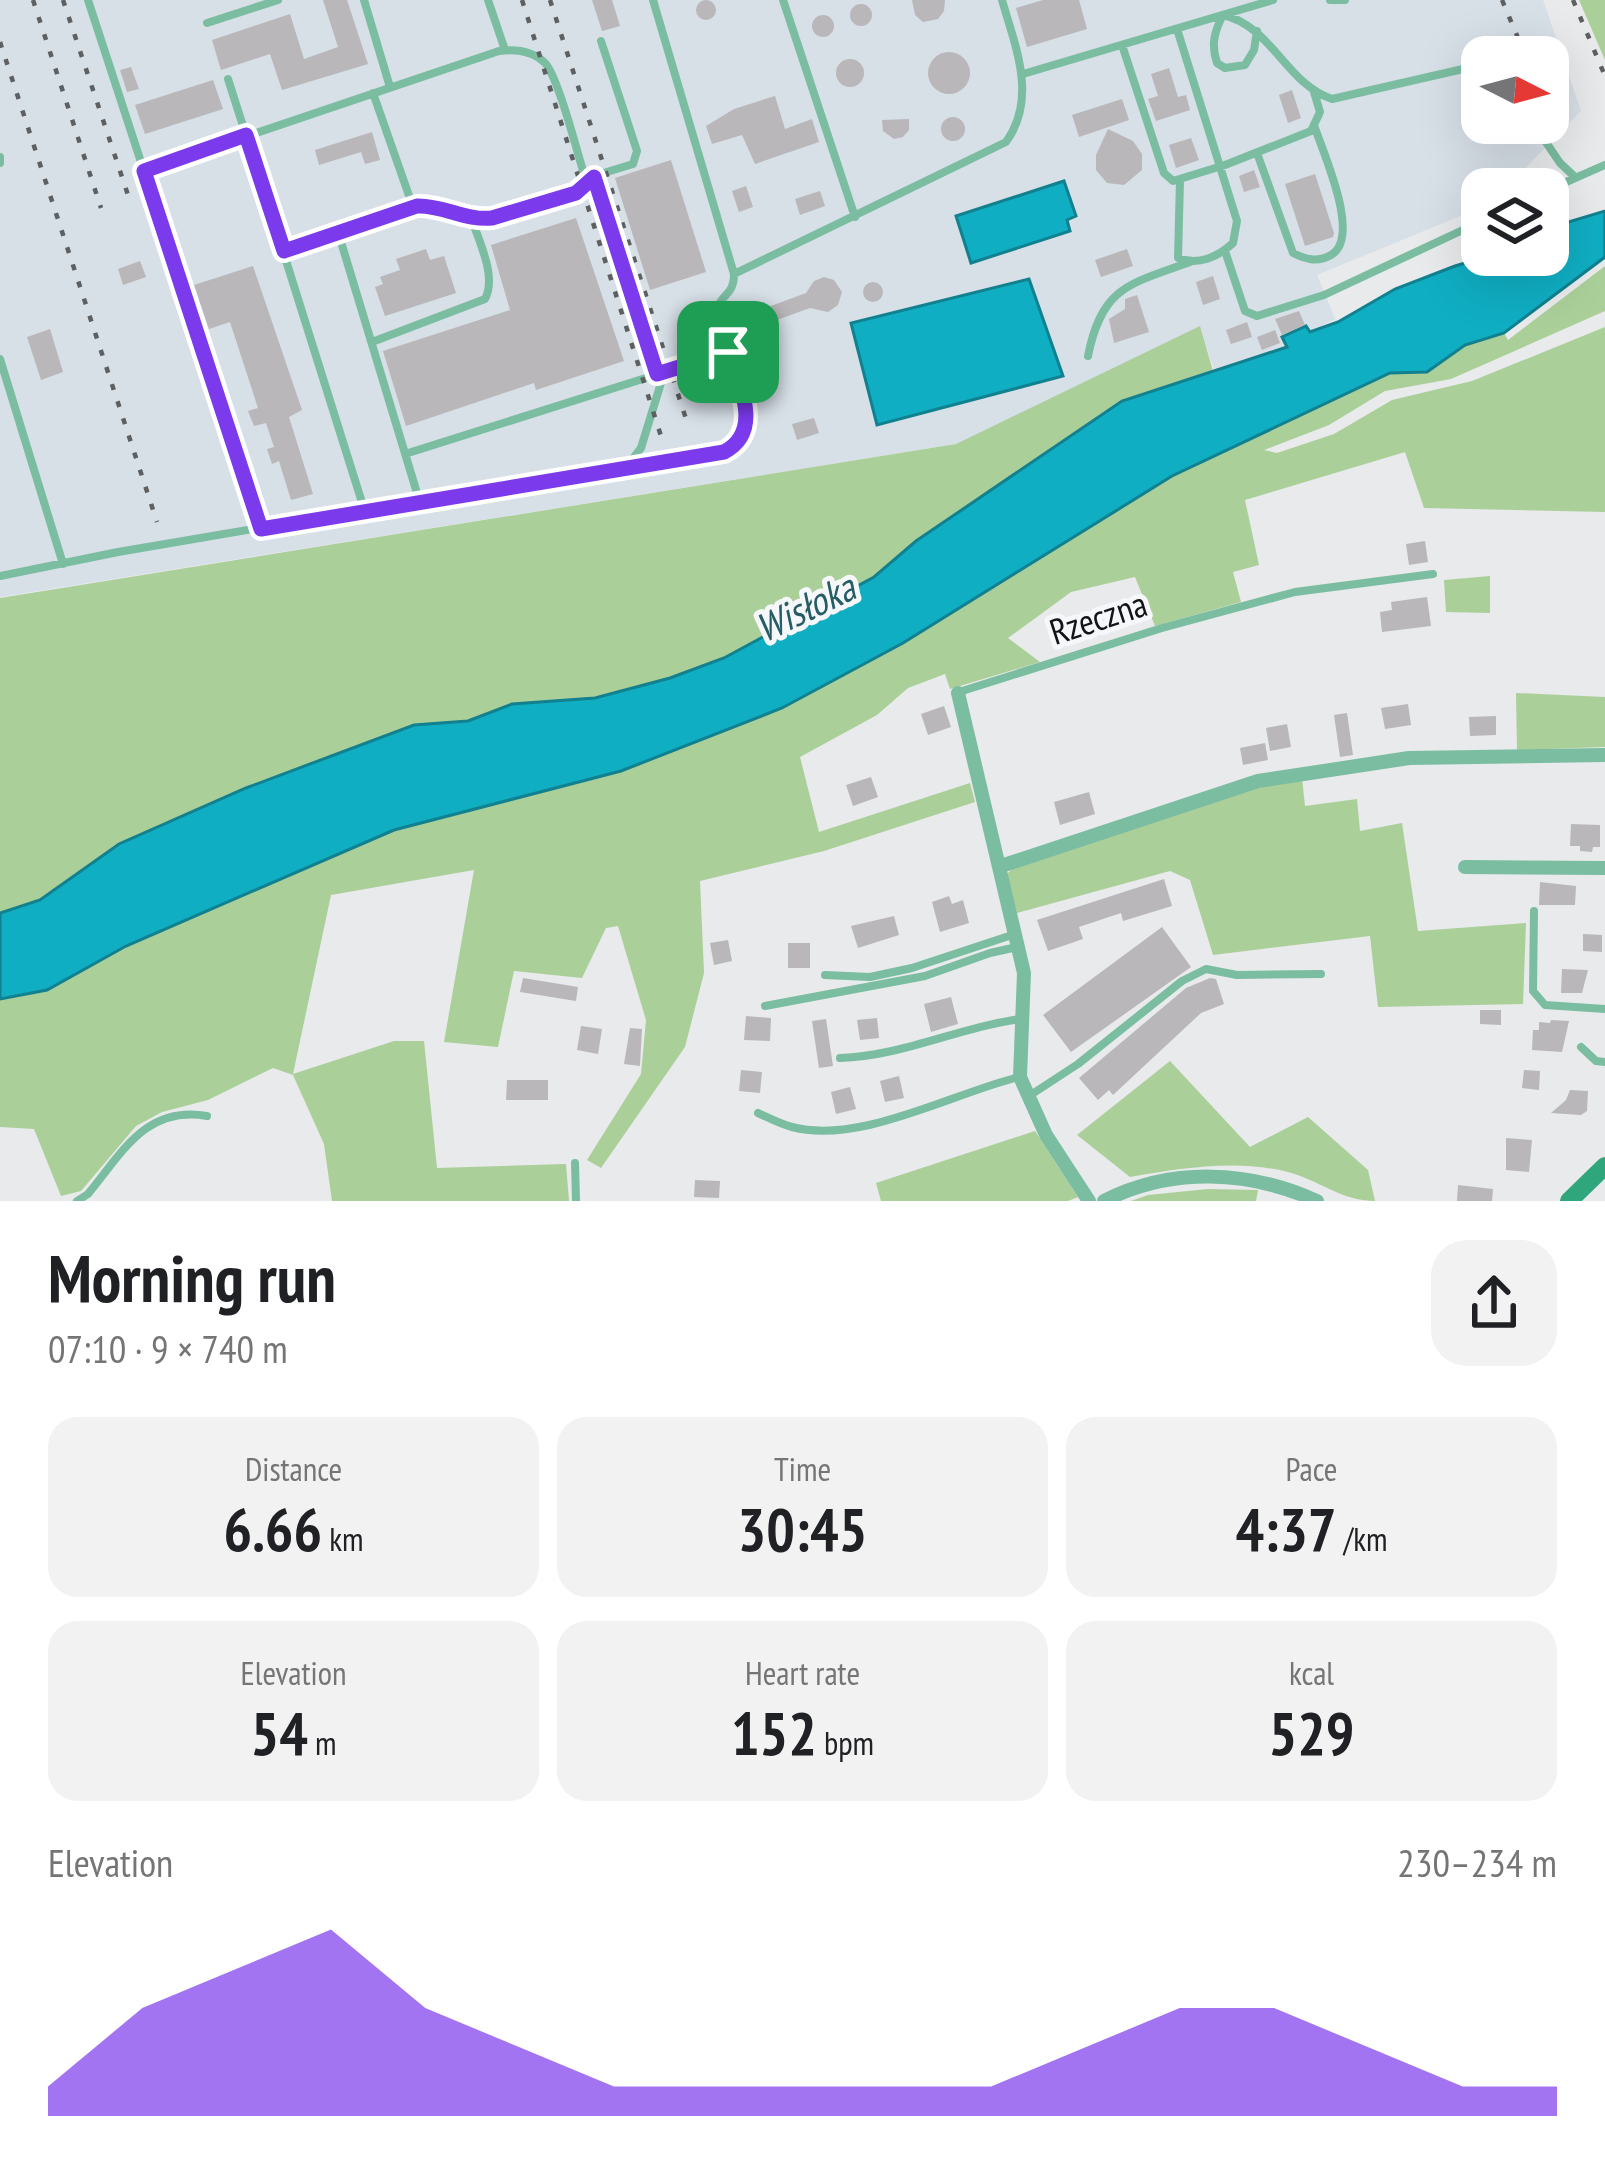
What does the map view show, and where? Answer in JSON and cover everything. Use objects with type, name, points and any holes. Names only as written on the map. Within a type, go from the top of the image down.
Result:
[{"type":"street","name":"Rzeczna","points":[[958,693],[1024,973],[1020,1077],[1027,1097],[1089,1201]]},
{"type":"street","points":[[1001,866],[1258,781],[1408,758],[1605,755]]},
{"type":"street","points":[[1465,866],[1605,868]]},
{"type":"street","points":[[1569,1201],[1605,1166]]},
{"type":"street","points":[[1104,1201],[1149,1182],[1230,1177],[1256,1178],[1317,1201]]},
{"type":"lane","points":[[88,0],[261,529]]},
{"type":"lane","points":[[207,23],[278,0]]},
{"type":"lane","points":[[364,0],[390,87]]},
{"type":"lane","points":[[488,0],[505,50]]},
{"type":"lane","points":[[0,576],[724,452],[740,441],[746,406],[717,312],[732,291],[734,274],[653,0]]},
{"type":"lane","points":[[783,0],[855,217]]},
{"type":"lane","points":[[734,274],[1006,142],[1017,119],[1023,74],[1002,0]]},
{"type":"lane","points":[[1023,74],[1273,0]]},
{"type":"lane","points":[[1330,0],[1345,0]]},
{"type":"lane","points":[[1122,45],[1164,173],[1173,181],[1180,180],[1304,135],[1320,112],[1313,91],[1257,31],[1240,19],[1223,15]]},
{"type":"lane","points":[[1223,15],[1213,41],[1217,63],[1225,68],[1245,65],[1257,31]]},
{"type":"lane","points":[[1088,356],[1096,322],[1117,292],[1233,243],[1237,221],[1177,28]]},
{"type":"lane","points":[[284,251],[413,207],[434,206],[472,218],[492,218],[576,193],[591,181],[630,166],[638,156],[602,41]]},
{"type":"lane","points":[[144,171],[505,50],[526,52],[544,63],[661,373],[647,434],[625,469]]},
{"type":"lane","points":[[1313,91],[1341,100],[1461,70]]},
{"type":"lane","points":[[228,79],[365,512]]},
{"type":"lane","points":[[373,93],[413,207]]},
{"type":"lane","points":[[1257,153],[1293,253],[1309,260],[1329,256],[1341,245],[1345,227],[1314,125]]},
{"type":"lane","points":[[1547,144],[1575,177]]},
{"type":"lane","points":[[1569,180],[1605,165]]},
{"type":"lane","points":[[1180,180],[1176,250],[1178,258],[1192,262]]},
{"type":"lane","points":[[372,342],[485,299],[490,292],[489,276],[472,218]]},
{"type":"lane","points":[[1225,250],[1245,311],[1257,316],[1324,295],[1461,231]]},
{"type":"lane","points":[[338,232],[420,503]]},
{"type":"lane","points":[[405,454],[728,352]]},
{"type":"lane","points":[[0,359],[63,564]]},
{"type":"lane","name":"Rzeczna","points":[[958,693],[1162,628],[1295,592],[1433,574]]},
{"type":"lane","points":[[1534,911],[1533,991],[1545,1005],[1605,1009]]},
{"type":"lane","points":[[825,975],[870,976],[1018,940]]},
{"type":"lane","points":[[765,1006],[925,976],[1018,940]]},
{"type":"lane","points":[[1027,1097],[1078,1064],[1182,981],[1206,969],[1237,975],[1321,974]]},
{"type":"lane","points":[[840,1058],[876,1057],[1021,1019]]},
{"type":"lane","points":[[1581,1047],[1596,1061],[1605,1062]]},
{"type":"lane","points":[[758,1113],[790,1127],[830,1129],[899,1117],[1020,1077]]},
{"type":"lane","points":[[76,1201],[88,1194],[142,1130],[167,1115],[207,1116]]},
{"type":"lane","points":[[574,1163],[576,1201]]},
{"type":"shaded area","points":[[0,0],[1543,0],[1555,36],[1461,36],[1461,144],[1549,144],[1525,168],[1461,168],[1461,216],[1317,275],[1335,319],[1285,346],[1214,369],[1200,328],[956,444],[0,597]]},
{"type":"shaded area","points":[[1569,76],[1581,111],[1569,123]]},
{"type":"green space","points":[[1579,0],[1605,0],[1605,60]]},
{"type":"green space","points":[[1605,266],[1605,311],[1451,379],[1385,391],[1329,425],[1264,450],[1277,453],[1334,434],[1392,400],[1472,381],[1605,327],[1605,512],[1424,508],[1405,452],[1245,500],[1259,565],[1233,572],[1241,602],[1155,626],[1135,577],[1071,592],[1008,638],[1040,662],[950,689],[945,674],[908,688],[877,715],[800,757],[819,832],[970,783],[975,802],[824,851],[700,881],[704,973],[685,1047],[601,1168],[587,1160],[641,1074],[646,1020],[618,926],[606,928],[582,978],[514,971],[498,1047],[444,1042],[474,870],[331,895],[293,1074],[394,1041],[424,1041],[437,1168],[566,1164],[569,1201],[332,1201],[324,1144],[293,1075],[273,1068],[208,1100],[162,1112],[136,1126],[81,1191],[61,1196],[34,1129],[0,1127],[0,999],[47,990],[126,946],[394,830],[621,771],[782,708],[903,643],[1172,476],[1390,373],[1427,372],[1465,345],[1504,333],[1508,340]]},
{"type":"green space","points":[[1200,326],[1213,371],[1122,401],[916,541],[875,577],[724,658],[595,698],[512,704],[468,721],[414,725],[246,788],[119,844],[40,900],[0,913],[0,598],[956,444]]},
{"type":"green space","points":[[1490,576],[1490,613],[1446,612],[1444,580]]},
{"type":"green space","points":[[1516,693],[1605,697],[1605,747],[1517,750]]},
{"type":"green space","points":[[1302,778],[1305,806],[1357,799],[1360,831],[1402,823],[1418,931],[1526,923],[1523,1004],[1378,1007],[1370,936],[1213,955],[1190,880],[1170,871],[1017,913],[1007,874],[1014,867],[1239,792]]},
{"type":"green space","points":[[1170,1061],[1250,1147],[1308,1117],[1368,1170],[1375,1201],[1351,1198],[1288,1172],[1249,1166],[1130,1177],[1077,1135]]},
{"type":"green space","points":[[1035,1131],[1078,1197],[1068,1201],[881,1201],[876,1183]]},
{"type":"green space","points":[[1258,1190],[1256,1201],[1131,1201],[1148,1195]]},
{"type":"water","points":[[1064,181],[1076,216],[1067,220],[1070,231],[971,263],[956,216]]},
{"type":"water","points":[[1605,211],[1605,257],[1504,333],[1465,345],[1427,372],[1390,373],[1172,476],[903,643],[782,708],[621,771],[394,830],[126,946],[47,990],[0,999],[0,913],[40,900],[119,844],[246,788],[414,725],[468,721],[512,704],[595,698],[724,658],[874,577],[916,541],[1122,401],[1287,347],[1282,337],[1306,326],[1310,332],[1338,322],[1395,289],[1461,264],[1461,276],[1569,276],[1569,222]]},
{"type":"water","points":[[1029,279],[1063,376],[877,425],[851,323]]},
{"type":"building","points":[[323,0],[347,0],[368,64],[282,90],[270,54],[221,70],[212,40],[290,14],[304,59],[338,47]]},
{"type":"building","points":[[592,0],[612,0],[620,26],[602,31]]},
{"type":"building","points":[[706,0],[716,10],[706,20],[696,10]]},
{"type":"building","points":[[912,0],[945,0],[944,11],[938,19],[923,22],[915,15]]},
{"type":"building","points":[[1043,0],[1079,0],[1087,29],[1027,47],[1016,8]]},
{"type":"building","points":[[861,4],[872,15],[861,26],[850,15]]},
{"type":"building","points":[[823,15],[834,26],[823,37],[812,26]]},
{"type":"building","points":[[949,52],[964,58],[970,73],[964,88],[949,94],[934,88],[928,73],[934,58]]},
{"type":"building","points":[[850,59],[860,63],[864,73],[860,83],[850,87],[840,83],[836,73],[840,63]]},
{"type":"building","points":[[131,67],[139,89],[127,92],[120,70]]},
{"type":"building","points":[[1169,68],[1178,97],[1186,95],[1190,110],[1156,121],[1148,99],[1158,96],[1151,74]]},
{"type":"building","points":[[213,80],[223,109],[145,134],[135,105]]},
{"type":"building","points":[[1292,90],[1301,118],[1288,123],[1279,95]]},
{"type":"building","points":[[775,96],[785,129],[812,119],[819,142],[755,164],[742,135],[712,144],[706,126],[734,109]]},
{"type":"building","points":[[1122,99],[1129,120],[1079,137],[1072,115]]},
{"type":"building","points":[[953,117],[965,129],[953,141],[941,129]]},
{"type":"building","points":[[909,119],[903,137],[894,139],[883,131],[882,120]]},
{"type":"building","points":[[1108,129],[1133,141],[1142,154],[1142,170],[1124,185],[1107,183],[1096,170],[1096,155]]},
{"type":"building","points":[[372,132],[380,160],[365,164],[361,152],[319,165],[315,150]]},
{"type":"building","points":[[1191,138],[1199,160],[1176,168],[1169,145]]},
{"type":"building","points":[[671,160],[706,272],[650,290],[615,178]]},
{"type":"building","points":[[1254,170],[1260,187],[1244,192],[1239,176]]},
{"type":"building","points":[[1315,174],[1334,233],[1305,246],[1285,184]]},
{"type":"building","points":[[746,186],[753,207],[739,212],[732,191]]},
{"type":"building","points":[[820,191],[825,206],[800,215],[795,199]]},
{"type":"building","points":[[576,218],[624,361],[536,390],[534,383],[406,426],[383,351],[510,310],[491,245]]},
{"type":"building","points":[[426,249],[430,260],[444,256],[456,293],[385,316],[375,287],[383,284],[380,277],[400,270],[396,259]]},
{"type":"building","points":[[1127,249],[1133,266],[1101,277],[1095,260]]},
{"type":"building","points":[[140,261],[146,277],[123,285],[118,269]]},
{"type":"building","points":[[253,266],[302,410],[289,417],[313,494],[291,500],[279,461],[272,464],[267,449],[274,447],[266,423],[254,426],[248,411],[258,408],[230,322],[209,329],[194,285]]},
{"type":"building","points":[[1213,276],[1220,299],[1203,305],[1196,282]]},
{"type":"building","points":[[834,280],[842,292],[838,305],[828,312],[810,308],[774,321],[768,307],[806,293],[814,281]]},
{"type":"building","points":[[873,282],[883,292],[873,302],[863,292]]},
{"type":"building","points":[[1137,295],[1149,332],[1114,343],[1109,319],[1125,309],[1125,299]]},
{"type":"building","points":[[1299,311],[1305,325],[1282,335],[1275,319]]},
{"type":"building","points":[[1247,322],[1252,337],[1231,344],[1226,330]]},
{"type":"building","points":[[50,329],[63,372],[41,380],[27,337]]},
{"type":"building","points":[[1275,330],[1280,343],[1262,350],[1257,337]]},
{"type":"building","points":[[814,418],[819,433],[797,440],[792,424]]},
{"type":"building","points":[[1425,541],[1428,562],[1409,565],[1406,544]]},
{"type":"building","points":[[1427,597],[1431,626],[1382,632],[1380,612],[1392,610],[1391,602]]},
{"type":"building","points":[[1408,704],[1411,725],[1385,729],[1381,708]]},
{"type":"building","points":[[944,706],[951,727],[928,735],[921,714]]},
{"type":"building","points":[[1347,713],[1353,755],[1340,757],[1334,715]]},
{"type":"building","points":[[1496,716],[1496,735],[1470,736],[1469,717]]},
{"type":"building","points":[[1287,724],[1291,747],[1270,751],[1266,728]]},
{"type":"building","points":[[1265,743],[1268,760],[1243,765],[1240,748]]},
{"type":"building","points":[[871,777],[878,797],[853,806],[846,785]]},
{"type":"building","points":[[1089,792],[1095,814],[1060,825],[1054,802]]},
{"type":"building","points":[[1571,824],[1600,825],[1600,847],[1593,847],[1592,852],[1570,846]]},
{"type":"building","points":[[1164,879],[1172,906],[1123,921],[1121,913],[1079,927],[1083,939],[1048,951],[1037,920]]},
{"type":"building","points":[[1540,882],[1576,886],[1575,905],[1539,905]]},
{"type":"building","points":[[949,896],[952,904],[963,900],[969,923],[940,932],[932,902]]},
{"type":"building","points":[[894,916],[899,935],[858,948],[851,926]]},
{"type":"building","points":[[1162,927],[1191,967],[1071,1052],[1043,1015]]},
{"type":"building","points":[[1583,934],[1602,935],[1602,952],[1583,951]]},
{"type":"building","points":[[728,940],[732,961],[714,965],[710,943]]},
{"type":"building","points":[[788,943],[810,943],[810,968],[788,968]]},
{"type":"building","points":[[1562,969],[1588,970],[1582,993],[1561,993]]},
{"type":"building","points":[[523,978],[578,987],[576,1001],[520,992]]},
{"type":"building","points":[[1216,979],[1224,1004],[1201,1013],[1113,1095],[1109,1090],[1098,1100],[1079,1078],[1186,988]]},
{"type":"building","points":[[951,997],[958,1024],[931,1032],[924,1004]]},
{"type":"building","points":[[1480,1010],[1501,1010],[1501,1025],[1480,1024]]},
{"type":"building","points":[[746,1016],[771,1018],[770,1041],[744,1040]]},
{"type":"building","points":[[877,1018],[879,1038],[860,1040],[857,1020]]},
{"type":"building","points":[[826,1019],[833,1066],[819,1068],[812,1021]]},
{"type":"building","points":[[1569,1021],[1562,1052],[1532,1050],[1533,1030],[1539,1030],[1539,1022]]},
{"type":"building","points":[[581,1026],[602,1029],[598,1054],[577,1050]]},
{"type":"building","points":[[630,1028],[642,1029],[640,1066],[624,1064]]},
{"type":"building","points":[[741,1070],[762,1072],[760,1093],[739,1091]]},
{"type":"building","points":[[1524,1070],[1540,1071],[1539,1090],[1522,1088]]},
{"type":"building","points":[[899,1076],[904,1098],[885,1102],[880,1081]]},
{"type":"building","points":[[507,1080],[548,1080],[548,1100],[506,1100]]},
{"type":"building","points":[[850,1087],[856,1109],[836,1114],[831,1092]]},
{"type":"building","points":[[1570,1090],[1588,1091],[1587,1111],[1581,1115],[1551,1113],[1566,1100]]},
{"type":"building","points":[[1506,1138],[1532,1140],[1529,1172],[1506,1170]]},
{"type":"building","points":[[695,1180],[720,1181],[719,1198],[694,1197]]},
{"type":"building","points":[[1458,1185],[1493,1189],[1492,1201],[1457,1201]]},
{"type":"railway","points":[[33,0],[101,208]]},
{"type":"railway","points":[[63,0],[130,201]]},
{"type":"railway","points":[[522,0],[661,436]]},
{"type":"railway","points":[[550,0],[689,428]]},
{"type":"railway","points":[[1502,0],[1517,36]]},
{"type":"railway","points":[[1573,0],[1605,76]]},
{"type":"railway","points":[[0,42],[157,522]]},
{"type":"route","points":[[246,135],[284,251],[417,206],[492,218],[576,193],[594,177],[657,374],[728,352],[747,416],[740,441],[724,452],[261,529],[144,171],[246,135]]},
{"type":"water label","name":"Wisłoka","points":[[805,607]]}]
